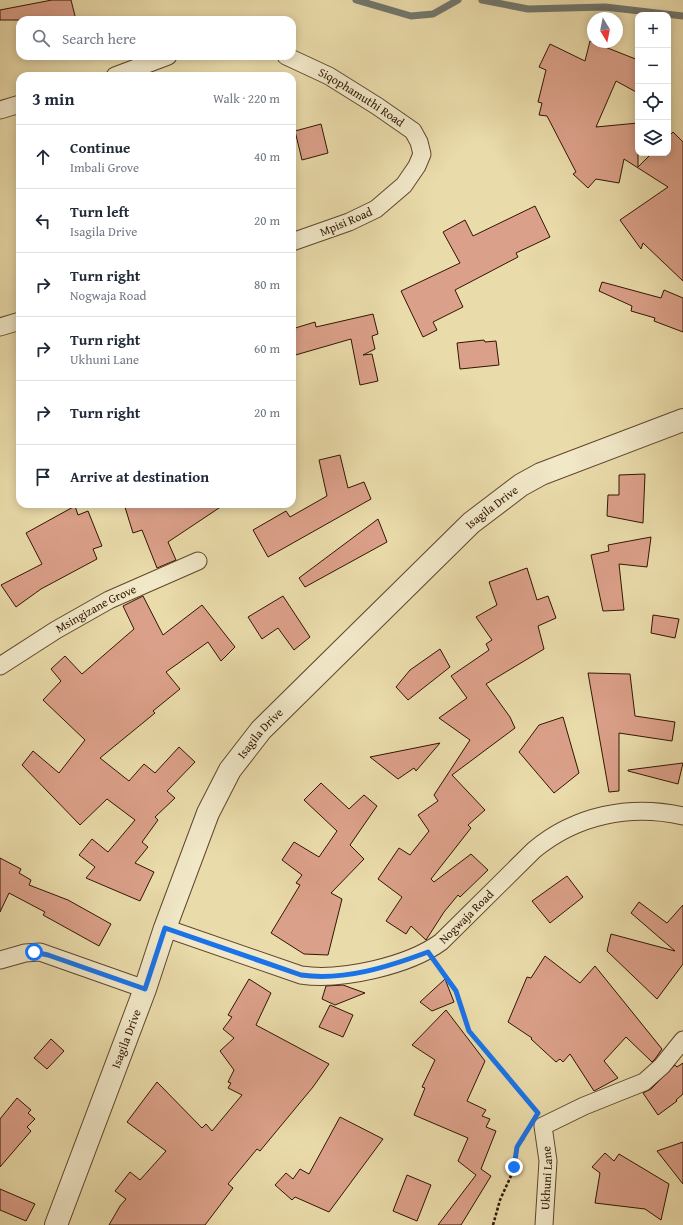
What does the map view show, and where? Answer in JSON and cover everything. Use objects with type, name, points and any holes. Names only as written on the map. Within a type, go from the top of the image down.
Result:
[{"type":"street","points":[[126,72],[158,60]]},
{"type":"street","name":"Siqophamuthi Road","points":[[295,60],[329,76],[413,131],[419,142],[422,154]]},
{"type":"street","points":[[0,110],[16,105]]},
{"type":"street","name":"Mpisi Road","points":[[296,241],[349,222],[376,210],[404,185],[418,166],[422,154]]},
{"type":"street","points":[[0,327],[16,322]]},
{"type":"street","name":"Isagila Drive","points":[[56,1225],[145,989],[165,928],[208,813],[230,770],[261,730],[471,523],[521,484],[541,474],[683,420]]},
{"type":"street","name":"Msingizane Grove","points":[[0,666],[56,630],[109,600],[198,561]]},
{"type":"street","name":"Nogwaja Road","points":[[165,928],[301,975],[317,978],[337,977],[382,967],[428,952],[441,942],[534,850],[549,837],[568,827],[609,813],[644,810],[683,816]]},
{"type":"street","points":[[0,960],[25,953],[40,952],[145,989]]},
{"type":"street","points":[[535,1129],[584,1106],[644,1082],[662,1066],[683,1040]]},
{"type":"street","name":"Ukhuni Lane","points":[[535,1129],[548,1161],[544,1225]]},
{"type":"path","points":[[428,952],[456,991],[469,1031],[538,1113],[535,1129],[517,1147],[514,1167],[500,1200],[493,1225]]},
{"type":"building","points":[[52,0],[71,0],[75,16],[16,16],[16,20],[0,20],[0,10]]},
{"type":"building","points":[[550,44],[585,61],[588,48],[608,48],[635,59],[635,91],[616,81],[596,127],[635,123],[635,156],[638,156],[638,167],[649,156],[671,156],[671,134],[673,132],[683,142],[683,281],[643,243],[641,249],[620,220],[668,187],[624,159],[619,183],[596,179],[588,188],[573,174],[576,172],[547,116],[539,115],[542,103],[538,102],[546,70],[539,67]]},
{"type":"building","points":[[321,124],[328,153],[302,160],[296,131]]},
{"type":"building","points":[[535,206],[550,237],[516,253],[518,257],[455,290],[463,307],[433,322],[437,330],[423,337],[401,291],[460,263],[443,232],[465,220],[473,236]]},
{"type":"building","points":[[602,282],[661,298],[664,290],[683,298],[683,332],[654,321],[655,318],[631,311],[632,306],[599,291]]},
{"type":"building","points":[[373,314],[378,334],[372,336],[375,349],[363,355],[372,354],[378,381],[360,385],[351,339],[296,355],[296,328],[315,322],[316,327]]},
{"type":"building","points":[[484,340],[485,342],[496,341],[499,365],[460,369],[457,343]]},
{"type":"building","points":[[340,455],[348,488],[364,482],[371,499],[268,557],[253,530],[286,511],[290,517],[327,496],[319,460]]},
{"type":"building","points":[[645,474],[643,523],[607,516],[608,495],[619,495],[619,475]]},
{"type":"building","points":[[71,508],[76,508],[78,515],[88,511],[102,546],[93,549],[97,559],[41,589],[16,607],[1,585],[42,564],[26,533]]},
{"type":"building","points":[[125,508],[219,508],[168,542],[176,560],[157,568],[142,530],[133,533]]},
{"type":"building","points":[[378,519],[387,542],[305,587],[299,578]]},
{"type":"building","points":[[651,537],[647,567],[619,564],[624,610],[603,611],[591,555],[609,551],[608,545]]},
{"type":"building","points":[[527,568],[537,600],[548,596],[556,618],[538,626],[544,649],[486,684],[510,717],[515,728],[452,775],[485,810],[468,825],[471,828],[431,879],[434,882],[471,854],[488,870],[460,897],[458,895],[444,912],[426,940],[411,926],[406,934],[386,921],[402,897],[378,879],[399,848],[410,855],[429,831],[418,815],[438,801],[434,795],[470,740],[439,718],[467,698],[451,676],[489,650],[486,644],[492,640],[476,617],[497,605],[489,582]]},
{"type":"building","points":[[143,596],[163,635],[202,605],[235,647],[221,661],[208,642],[166,672],[180,689],[153,711],[155,713],[100,758],[129,781],[144,764],[155,773],[179,747],[195,762],[167,791],[175,798],[155,817],[158,820],[142,842],[148,847],[135,863],[154,872],[140,901],[86,878],[95,867],[79,855],[92,839],[108,852],[135,820],[107,799],[80,825],[22,765],[33,751],[59,773],[85,740],[43,700],[61,681],[51,669],[65,656],[82,674],[134,629],[123,606]]},
{"type":"building","points":[[283,596],[310,637],[294,650],[278,628],[262,639],[248,617]]},
{"type":"building","points":[[653,615],[679,619],[675,638],[651,633]]},
{"type":"building","points":[[440,649],[450,667],[408,700],[396,687],[410,670]]},
{"type":"building","points":[[588,673],[630,674],[635,716],[675,722],[672,741],[619,733],[619,791],[609,792]]},
{"type":"building","points":[[563,717],[579,773],[554,793],[519,752],[539,725]]},
{"type":"building","points":[[440,743],[416,771],[414,768],[398,779],[370,757]]},
{"type":"building","points":[[683,763],[678,784],[628,771],[628,770]]},
{"type":"building","points":[[321,783],[349,809],[364,795],[377,806],[350,845],[364,859],[331,893],[342,899],[328,955],[304,954],[271,933],[300,885],[296,883],[302,875],[282,860],[294,842],[319,857],[337,831],[304,800]]},
{"type":"building","points":[[0,858],[21,869],[19,873],[31,880],[29,885],[68,900],[111,924],[99,946],[43,915],[45,912],[9,893],[0,912]]},
{"type":"building","points":[[567,876],[583,897],[550,923],[532,901]]},
{"type":"building","points":[[639,902],[667,923],[683,905],[683,964],[657,999],[607,951],[611,934],[675,951],[631,913]]},
{"type":"building","points":[[545,956],[580,983],[595,966],[662,1049],[655,1059],[652,1062],[626,1037],[604,1061],[618,1078],[594,1091],[570,1054],[563,1062],[560,1059],[556,1062],[531,1039],[532,1038],[508,1022],[527,977],[531,978]]},
{"type":"building","points":[[249,979],[271,993],[256,1025],[329,1064],[313,1087],[260,1151],[257,1149],[228,1184],[233,1188],[205,1225],[109,1225],[126,1199],[115,1191],[130,1172],[140,1180],[166,1151],[127,1122],[157,1082],[202,1128],[206,1124],[212,1131],[242,1095],[228,1088],[231,1083],[228,1082],[234,1070],[220,1051],[234,1038],[223,1029],[232,1017],[228,1015]]},
{"type":"building","points":[[445,979],[454,1002],[432,1011],[420,1002]]},
{"type":"building","points":[[343,985],[365,993],[335,1005],[322,999],[326,986]]},
{"type":"building","points":[[330,1005],[353,1015],[343,1037],[319,1027]]},
{"type":"building","points":[[446,1010],[485,1061],[467,1101],[486,1110],[482,1116],[490,1119],[486,1127],[496,1131],[481,1169],[491,1176],[461,1225],[438,1225],[476,1175],[458,1161],[468,1138],[414,1115],[425,1088],[422,1087],[435,1060],[412,1045]]},
{"type":"building","points":[[51,1039],[64,1051],[47,1069],[34,1058]]},
{"type":"building","points":[[683,1063],[683,1094],[676,1100],[677,1101],[658,1115],[643,1093],[651,1089],[675,1065],[677,1067]]},
{"type":"building","points":[[17,1098],[31,1110],[28,1113],[35,1119],[27,1127],[31,1131],[0,1167],[0,1119]]},
{"type":"building","points":[[340,1117],[383,1139],[329,1212],[295,1197],[292,1200],[275,1185],[286,1173],[293,1179],[300,1169],[309,1174]]},
{"type":"building","points":[[683,1142],[683,1184],[657,1151]]},
{"type":"building","points":[[605,1153],[614,1161],[619,1154],[669,1184],[661,1220],[645,1209],[595,1203],[600,1173],[592,1167]]},
{"type":"building","points":[[407,1175],[431,1185],[417,1221],[393,1211]]},
{"type":"building","points":[[0,1189],[35,1204],[26,1221],[0,1210]]},
{"type":"waterway","points":[[356,0],[411,16],[433,14],[458,0]]},
{"type":"waterway","points":[[482,0],[528,9],[605,7],[683,16]]},
{"type":"route","points":[[34,952],[40,952],[145,989],[165,928],[301,975],[317,978],[337,977],[382,967],[428,952],[456,991],[463,1018],[469,1031],[538,1113],[524,1138],[517,1147],[514,1167]]}]
